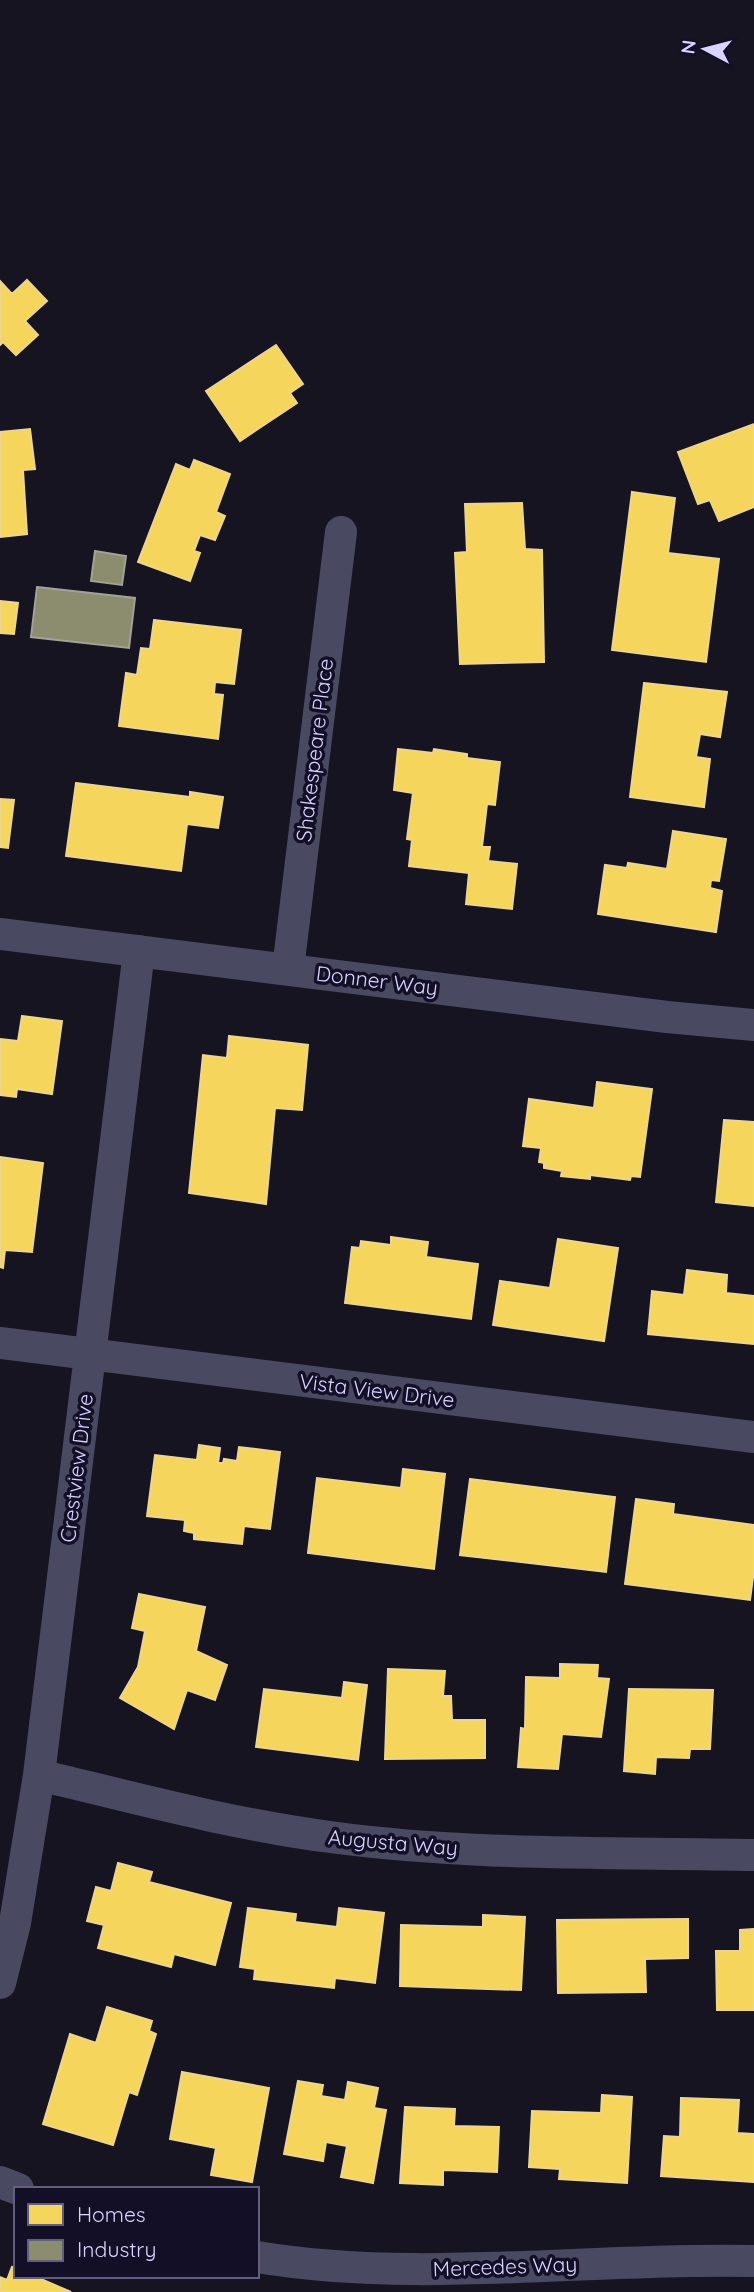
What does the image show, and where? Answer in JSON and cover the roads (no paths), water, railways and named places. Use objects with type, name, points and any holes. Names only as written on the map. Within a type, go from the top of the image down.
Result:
[{"type":"street","name":"Shakespeare Place","points":[[288,969],[341,532]]},
{"type":"street","name":"Donner Way","points":[[0,934],[667,1017],[754,1025]]},
{"type":"street","name":"Crestview Drive","points":[[0,1983],[21,1890],[39,1775],[139,951]]},
{"type":"street","name":"Vista View Drive","points":[[0,1343],[754,1437]]},
{"type":"street","name":"Augusta Way","points":[[39,1775],[193,1812],[353,1840],[481,1850],[754,1855]]},
{"type":"street","name":"Mercedes Way","points":[[259,2257],[334,2267],[391,2269],[643,2260],[754,2261]]}]
